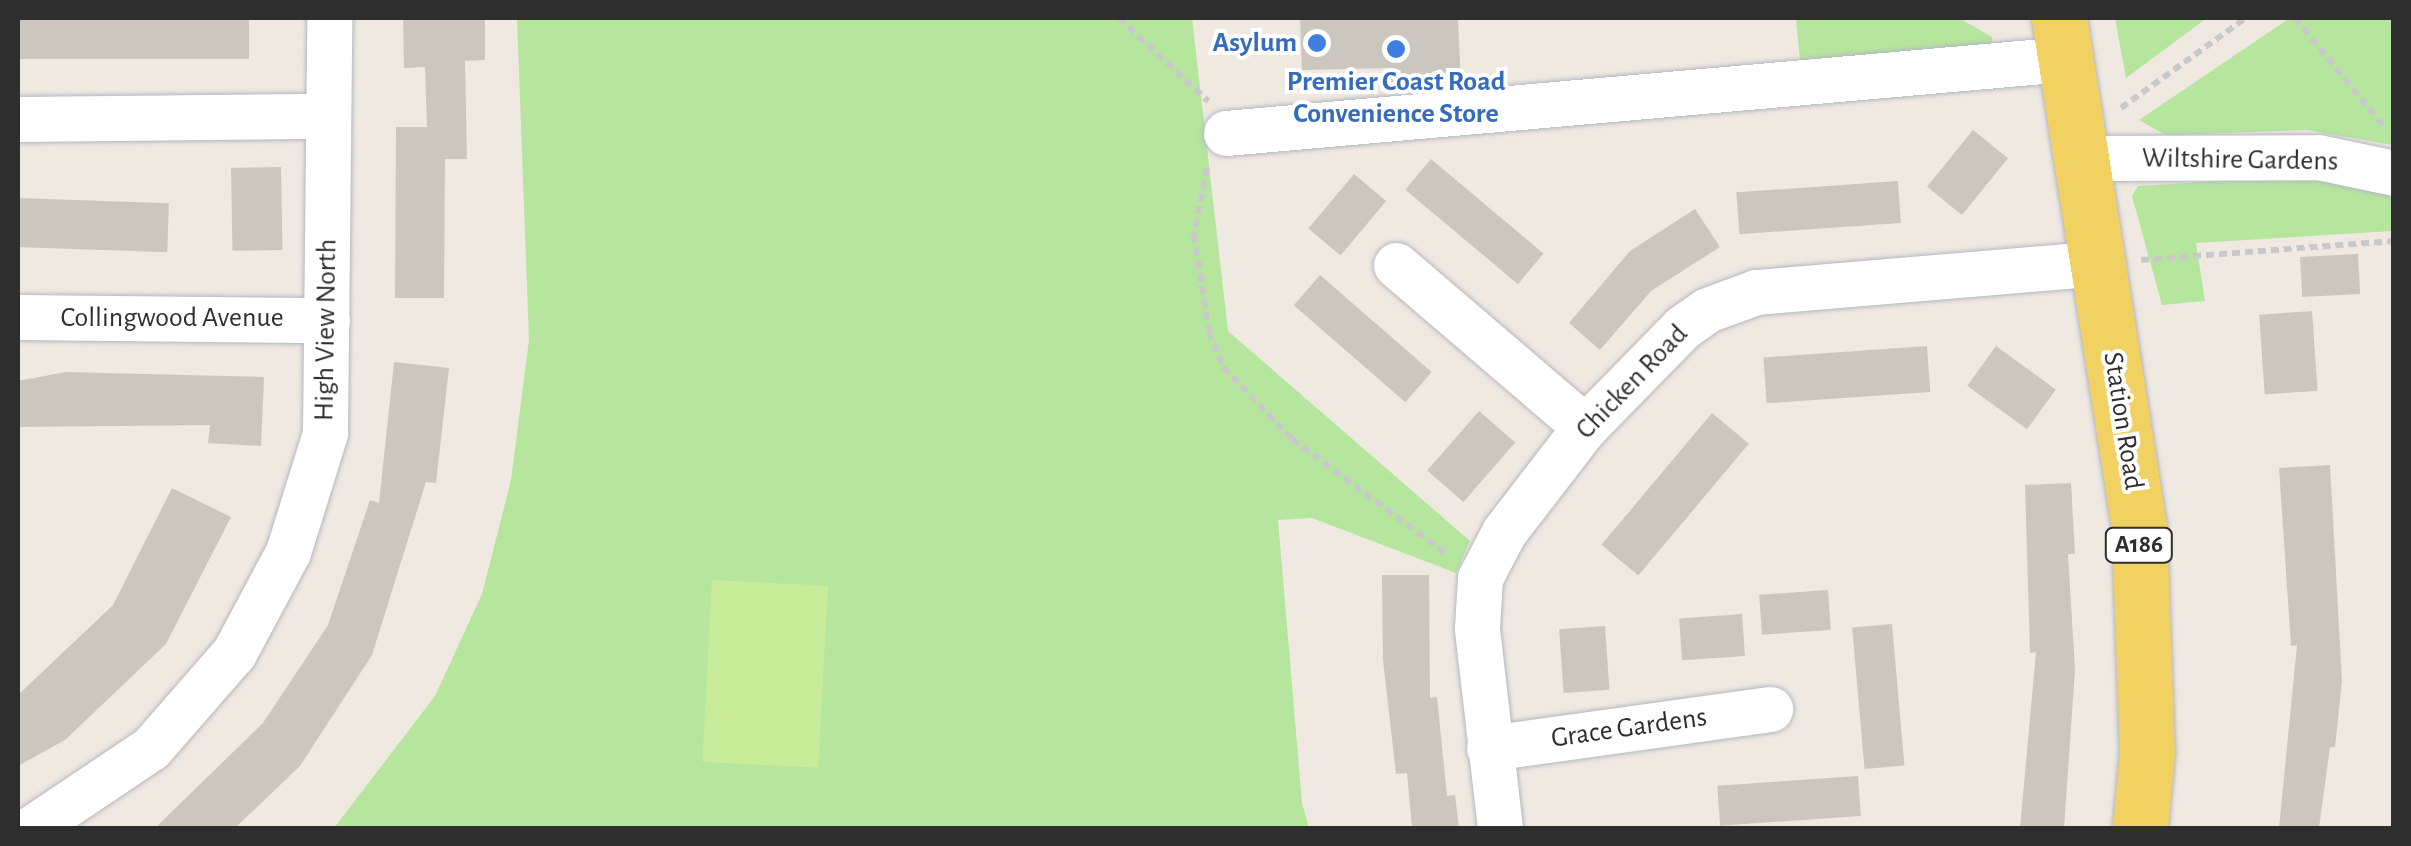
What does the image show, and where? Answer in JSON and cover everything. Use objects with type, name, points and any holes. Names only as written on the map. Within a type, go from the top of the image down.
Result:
[{"type":"main road","name":"Station Road","points":[[2062,38],[2085,158],[2139,526],[2147,752],[2140,828]]},
{"type":"street","name":"High View North","points":[[32,828],[151,748],[234,653],[288,552],[325,433],[329,18]]},
{"type":"street","points":[[1226,132],[2062,38]]},
{"type":"street","points":[[18,119],[328,116]]},
{"type":"street","name":"Wiltshire Gardens","points":[[2085,158],[2318,157],[2394,174]]},
{"type":"street","name":"Chicken Road","points":[[1500,828],[1477,628],[1480,578],[1504,532],[1584,427],[1683,328],[1733,299],[1789,288],[2100,263]]},
{"type":"street","points":[[1396,265],[1584,427]]},
{"type":"street","name":"Collingwood Avenue","points":[[18,317],[327,320]]},
{"type":"street","name":"Grace Gardens","points":[[1489,748],[1770,709]]},
{"type":"path","points":[[1119,18],[1212,105],[1226,132],[1204,172],[1194,235],[1210,332],[1224,367],[1316,459],[1480,578]]},
{"type":"path","points":[[2085,158],[2126,103],[2246,18]]},
{"type":"path","points":[[2295,18],[2394,138]]},
{"type":"path","points":[[2100,263],[2394,241]]},
{"type":"green space","points":[[517,18],[1192,18],[1228,331],[1470,541],[1456,573],[1312,518],[1278,520],[1302,803],[1309,828],[334,828],[435,696],[482,594],[511,480],[529,340]]},
{"type":"green space","points":[[1796,18],[1959,18],[1992,37],[1995,57],[1801,72]]},
{"type":"green space","points":[[2115,18],[2207,18],[2126,78]]},
{"type":"green space","points":[[2290,18],[2393,18],[2392,145],[2307,130],[2166,135],[2139,120]]},
{"type":"green space","points":[[2317,175],[2393,197],[2393,231],[2196,243],[2205,301],[2162,305],[2132,196],[2138,186]]},
{"type":"green space","points":[[712,580],[828,586],[818,768],[702,762]]},
{"type":"building","points":[[18,18],[249,18],[249,59],[18,59]]},
{"type":"building","points":[[403,18],[485,18],[485,60],[465,61],[467,159],[445,159],[444,298],[395,298],[396,127],[427,127],[425,67],[404,68]]},
{"type":"building","name":"Premier Coast Road Convenience Store","points":[[1300,18],[1458,18],[1461,86],[1392,89],[1391,68],[1302,70]]},
{"type":"building","points":[[1973,130],[2008,158],[1962,215],[1927,187]]},
{"type":"building","points":[[1431,159],[1544,253],[1518,284],[1405,190]]},
{"type":"building","points":[[281,167],[282,250],[232,251],[231,168]]},
{"type":"building","points":[[1354,174],[1386,201],[1341,255],[1308,228]]},
{"type":"building","points":[[1898,181],[1901,223],[1739,234],[1736,192]]},
{"type":"building","points":[[18,198],[169,203],[167,252],[18,247]]},
{"type":"building","points":[[1695,209],[1720,247],[1651,291],[1600,350],[1569,323],[1630,251]]},
{"type":"building","points":[[2358,254],[2360,294],[2302,297],[2300,257]]},
{"type":"building","points":[[1320,275],[1432,372],[1405,402],[1294,305]]},
{"type":"building","points":[[2312,311],[2318,391],[2265,395],[2259,315]]},
{"type":"building","points":[[1927,346],[1930,392],[1767,403],[1763,357]]},
{"type":"building","points":[[1996,346],[2056,389],[2027,429],[1967,386]]},
{"type":"building","points":[[394,362],[449,368],[436,483],[426,482],[372,655],[300,766],[235,828],[155,828],[263,723],[328,625],[370,500],[379,503]]},
{"type":"building","points":[[66,372],[264,377],[261,446],[208,443],[210,425],[18,427],[18,381]]},
{"type":"building","points":[[1479,411],[1515,442],[1463,502],[1427,471]]},
{"type":"building","points":[[1712,413],[1749,444],[1638,576],[1601,545]]},
{"type":"building","points":[[2330,465],[2342,681],[2335,747],[2330,747],[2319,828],[2279,828],[2297,645],[2291,646],[2279,468]]},
{"type":"building","points":[[2071,483],[2075,554],[2068,554],[2075,670],[2064,828],[2020,828],[2036,652],[2030,653],[2025,485]]},
{"type":"building","points":[[172,488],[231,517],[166,644],[65,740],[18,766],[18,695],[113,605]]},
{"type":"building","points":[[1382,575],[1429,575],[1430,698],[1437,697],[1447,796],[1455,795],[1459,828],[1412,828],[1407,773],[1396,774],[1383,660]]},
{"type":"building","points":[[1828,590],[1831,630],[1762,635],[1759,595]]},
{"type":"building","points":[[1742,614],[1745,656],[1682,660],[1679,618]]},
{"type":"building","points":[[1892,624],[1904,765],[1865,769],[1852,627]]},
{"type":"building","points":[[1605,626],[1609,690],[1564,693],[1559,629]]},
{"type":"building","points":[[1858,776],[1861,816],[1720,826],[1717,786]]},
{"type":"place","name":"Asylum","points":[[1317,43]]},
{"type":"place","name":"Premier Coast Road Convenience Store","points":[[1396,49]]}]
